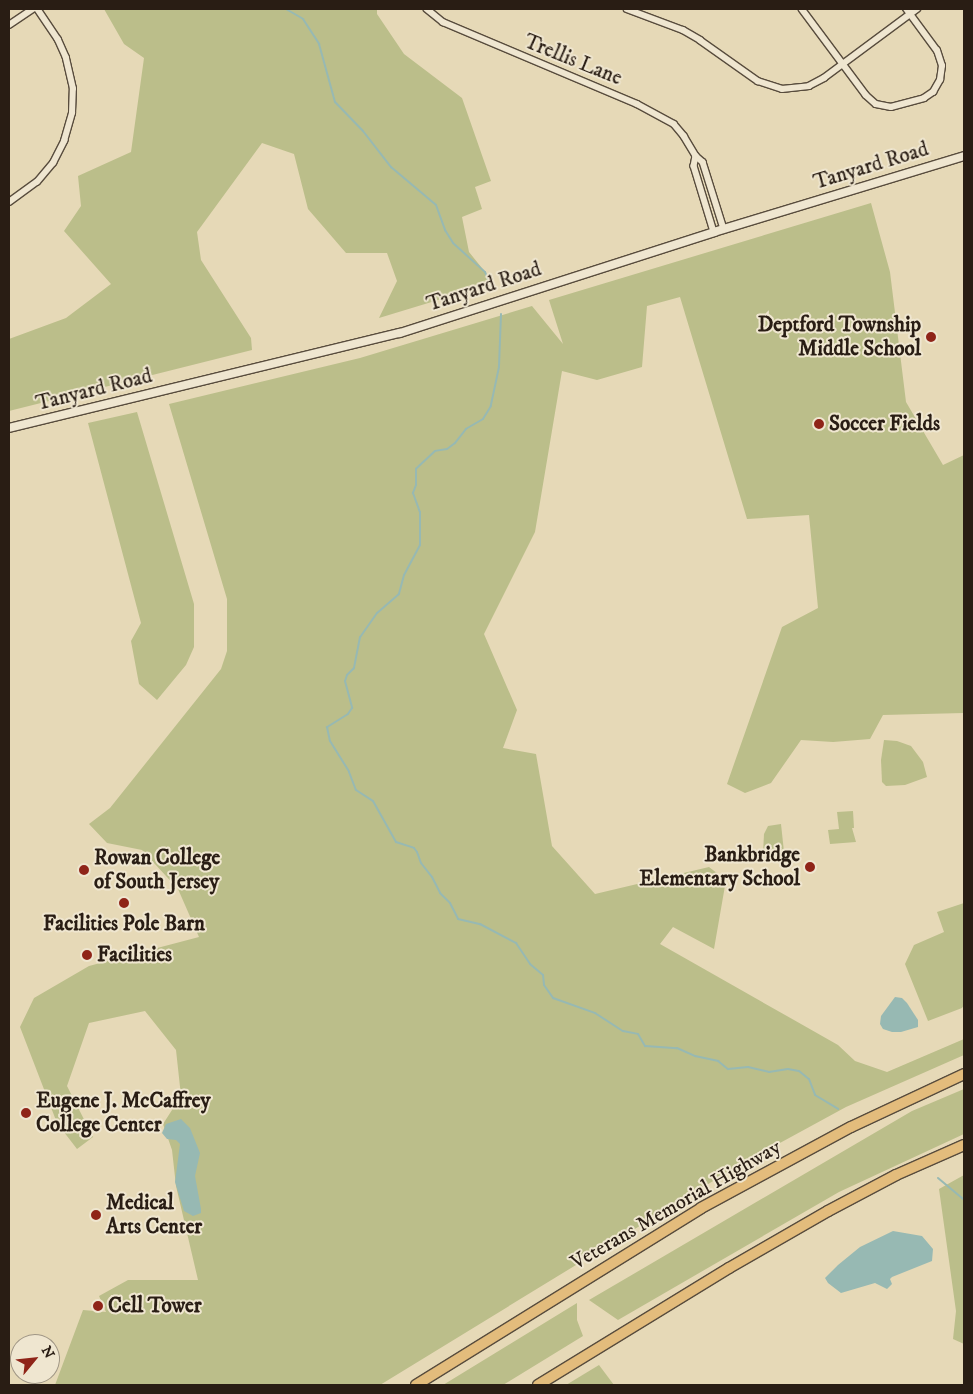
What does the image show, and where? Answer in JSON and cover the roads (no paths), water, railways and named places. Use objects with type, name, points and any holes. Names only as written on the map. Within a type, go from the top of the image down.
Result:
[{"type":"highway","name":"Veterans Memorial Highway","points":[[416,1385],[702,1208],[851,1126],[964,1074]]},
{"type":"highway","points":[[538,1385],[729,1268],[828,1211],[896,1175],[964,1145]]},
{"type":"street","points":[[9,25],[32,9]]},
{"type":"street","points":[[9,202],[37,182],[53,163],[64,141],[72,113],[73,89],[66,58],[58,40],[37,9]]},
{"type":"street","name":"Trellis Lane","points":[[427,9],[443,22],[657,114],[674,124],[696,156],[703,162],[724,229]]},
{"type":"street","points":[[627,9],[683,30],[700,40],[743,72],[771,87],[793,88],[809,86],[824,78],[908,11],[916,9]]},
{"type":"street","points":[[802,9],[866,95],[876,104],[891,108],[924,98],[937,86],[942,66],[937,51],[908,11]]},
{"type":"street","name":"Trellis Lane","points":[[696,156],[694,166],[714,232]]},
{"type":"street","name":"Tanyard Road","points":[[9,428],[400,333],[714,232],[964,156]]},
{"type":"water","points":[[895,997],[902,998],[907,1003],[918,1020],[918,1027],[901,1032],[883,1029],[880,1024],[881,1016]]},
{"type":"water","points":[[181,1119],[190,1128],[200,1153],[195,1176],[201,1213],[193,1216],[184,1211],[175,1182],[180,1144],[176,1140],[167,1139],[162,1133],[166,1124]]},
{"type":"water","points":[[893,1231],[922,1236],[933,1249],[932,1261],[892,1277],[890,1279],[892,1284],[887,1289],[875,1283],[841,1293],[828,1283],[825,1278],[860,1247]]},
{"type":"waterway","points":[[286,9],[303,19],[319,44],[335,102],[363,131],[391,167],[436,205],[445,230],[453,243],[485,272],[491,286]]},
{"type":"waterway","points":[[501,314],[499,367],[491,406],[483,419],[466,429],[455,443],[447,449],[435,451],[416,469],[416,485],[413,493],[420,512],[420,545],[404,575],[399,594],[377,613],[360,637],[354,668],[347,675],[345,681],[352,708],[348,714],[327,727],[330,741],[349,772],[356,790],[373,801],[396,842],[414,848],[421,863],[432,877],[440,893],[450,903],[458,919],[480,924],[516,943],[530,964],[543,975],[544,985],[553,998],[595,1013],[623,1031],[638,1034],[645,1046],[677,1048],[695,1056],[718,1061],[728,1069],[748,1067],[769,1072],[788,1069],[799,1071],[809,1079],[815,1095],[838,1109]]},
{"type":"waterway","points":[[938,1178],[964,1200]]},
{"type":"place","name":"Deptford Township Middle School","points":[[931,337]]},
{"type":"place","name":"Soccer Fields","points":[[819,424]]},
{"type":"place","name":"Bankbridge Elementary School","points":[[810,867]]},
{"type":"place","name":"Rowan College of South Jersey","points":[[84,870]]},
{"type":"place","name":"Facilities Pole Barn","points":[[124,903]]},
{"type":"place","name":"Facilities","points":[[87,955]]},
{"type":"place","name":"Eugene J. McCaffrey College Center","points":[[26,1113]]},
{"type":"place","name":"Medical Arts Center","points":[[96,1215]]},
{"type":"place","name":"Cell Tower","points":[[98,1306]]}]
